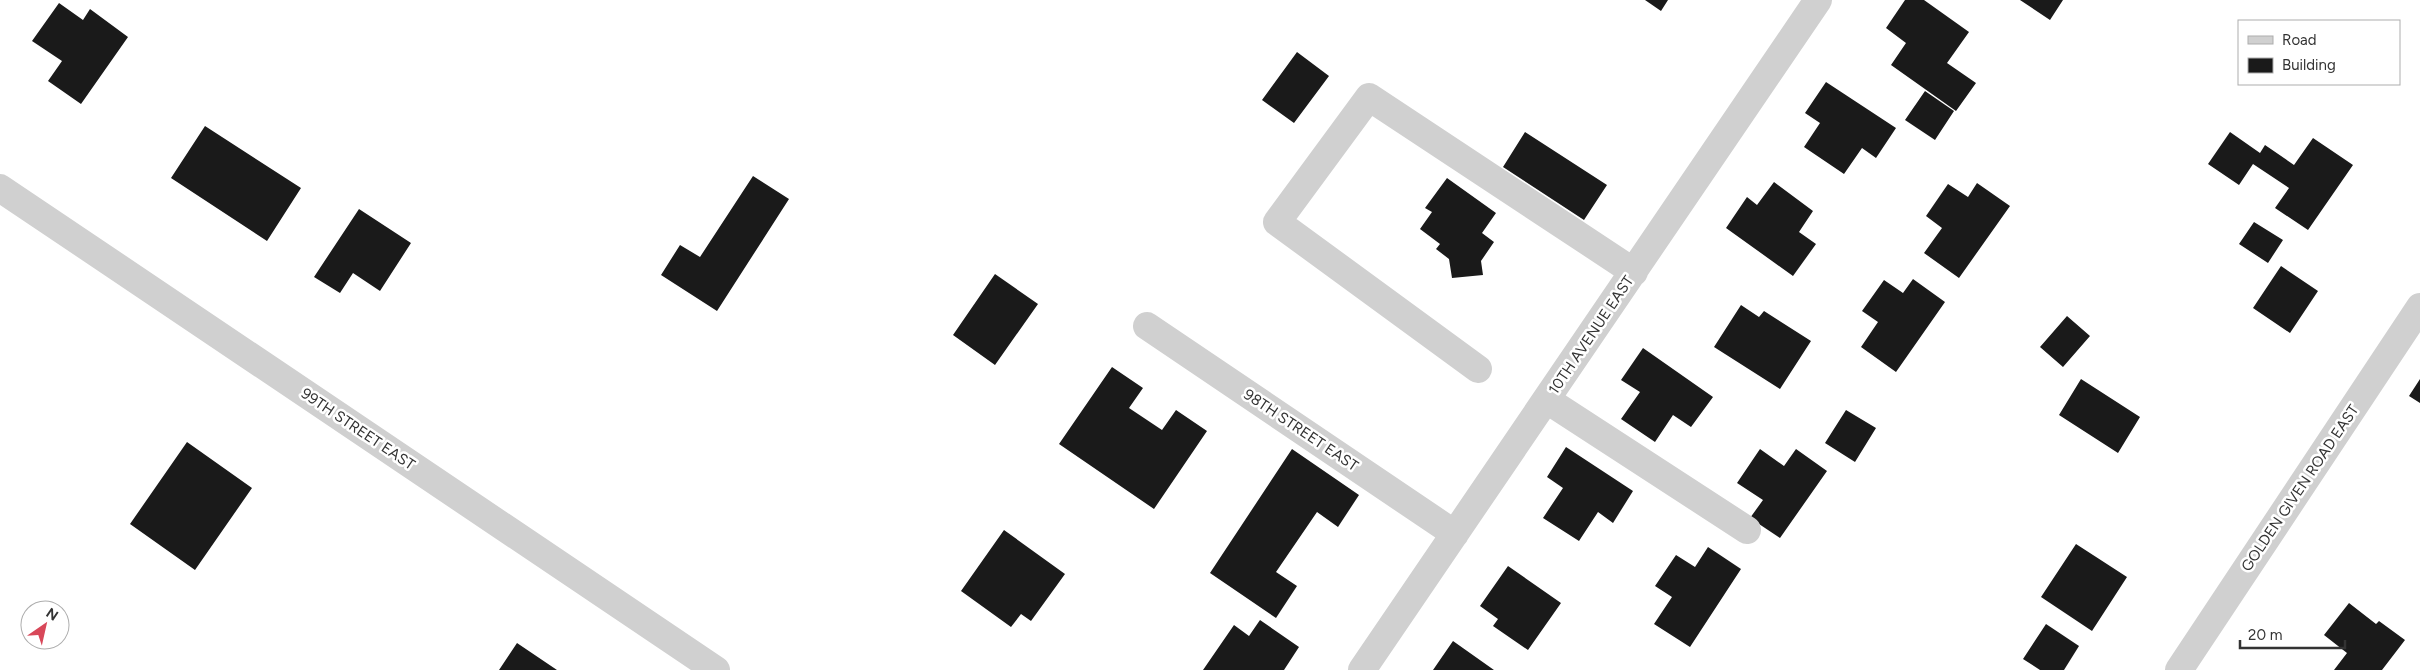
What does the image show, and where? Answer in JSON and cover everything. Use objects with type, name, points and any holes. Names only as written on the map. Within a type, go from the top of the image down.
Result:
[{"type":"street","name":"10TH AVENUE EAST","points":[[1362,670],[1818,0]]},
{"type":"street","points":[[1478,369],[1277,222],[1369,97],[1634,272]]},
{"type":"street","name":"99TH STREET EAST","points":[[0,188],[716,670]]},
{"type":"street","name":"GOLDEN GIVEN ROAD EAST","points":[[2179,670],[2420,306]]},
{"type":"street","name":"98TH STREET EAST","points":[[1147,326],[1455,534]]},
{"type":"street","points":[[1547,400],[1747,530]]},
{"type":"building","points":[[1645,0],[1668,0],[1661,11]]},
{"type":"building","points":[[1905,0],[1924,0],[1969,32],[1947,63],[1976,83],[1956,111],[1891,65],[1906,43],[1886,28]]},
{"type":"building","points":[[2020,0],[2063,0],[2050,20]]},
{"type":"building","points":[[59,3],[83,20],[90,9],[128,37],[81,104],[48,81],[62,61],[32,41]]},
{"type":"building","points":[[1297,52],[1329,76],[1294,123],[1262,100]]},
{"type":"building","points":[[1826,82],[1896,128],[1876,158],[1862,148],[1844,174],[1804,147],[1820,123],[1805,113]]},
{"type":"building","points":[[1925,91],[1954,111],[1935,140],[1905,120]]},
{"type":"building","points":[[205,126],[301,188],[267,241],[171,178]]},
{"type":"building","points":[[1525,132],[1607,185],[1584,220],[1503,167]]},
{"type":"building","points":[[2230,132],[2260,153],[2265,145],[2294,165],[2313,138],[2353,165],[2308,230],[2275,208],[2289,188],[2253,164],[2239,185],[2208,164]]},
{"type":"building","points":[[753,176],[789,199],[717,311],[661,275],[680,245],[700,257]]},
{"type":"building","points":[[1447,178],[1496,213],[1482,233],[1494,242],[1481,261],[1483,275],[1452,278],[1449,259],[1436,249],[1440,244],[1420,229],[1432,212],[1425,208]]},
{"type":"building","points":[[1774,182],[1813,211],[1799,232],[1816,244],[1793,276],[1726,228],[1747,197],[1757,205]]},
{"type":"building","points":[[1977,183],[2010,206],[1959,278],[1924,253],[1942,228],[1926,216],[1948,184],[1968,197]]},
{"type":"building","points":[[359,209],[411,243],[380,291],[353,273],[340,293],[314,277]]},
{"type":"building","points":[[2254,222],[2283,240],[2268,263],[2239,244]]},
{"type":"building","points":[[2281,266],[2318,291],[2290,333],[2253,308]]},
{"type":"building","points":[[995,274],[1038,304],[995,365],[953,335]]},
{"type":"building","points":[[1913,279],[1945,302],[1896,372],[1861,347],[1878,322],[1862,311],[1884,280],[1903,293]]},
{"type":"building","points":[[1741,305],[1759,317],[1764,311],[1811,341],[1780,389],[1714,347]]},
{"type":"building","points":[[2067,316],[2090,336],[2063,367],[2040,347]]},
{"type":"building","points":[[1643,348],[1713,397],[1691,427],[1673,415],[1655,442],[1621,419],[1640,392],[1621,380]]},
{"type":"building","points":[[1112,367],[1143,388],[1129,408],[1162,430],[1176,410],[1207,431],[1154,509],[1059,444]]},
{"type":"building","points":[[2081,379],[2140,417],[2118,453],[2059,415]]},
{"type":"building","points":[[2420,379],[2420,403],[2409,396]]},
{"type":"building","points":[[1846,410],[1876,428],[1855,462],[1825,443]]},
{"type":"building","points":[[187,442],[252,488],[195,570],[130,524]]},
{"type":"building","points":[[1566,447],[1633,491],[1613,523],[1598,512],[1579,541],[1543,518],[1563,488],[1547,477]]},
{"type":"building","points":[[1292,449],[1359,495],[1338,527],[1317,512],[1276,572],[1297,586],[1276,618],[1210,573]]},
{"type":"building","points":[[1760,449],[1784,466],[1796,449],[1827,471],[1780,538],[1750,518],[1763,500],[1737,483]]},
{"type":"building","points":[[1004,530],[1065,574],[1031,621],[1021,614],[1011,627],[961,591]]},
{"type":"building","points":[[2076,544],[2127,577],[2092,631],[2041,597]]},
{"type":"building","points":[[1708,547],[1741,569],[1690,647],[1654,624],[1672,597],[1655,586],[1676,555],[1695,567]]},
{"type":"building","points":[[1508,566],[1561,603],[1528,650],[1493,626],[1498,619],[1480,606]]},
{"type":"building","points":[[2349,603],[2376,624],[2379,621],[2405,640],[2382,670],[2334,670],[2347,653],[2324,635]]},
{"type":"building","points":[[1260,620],[1299,647],[1284,670],[1203,670],[1234,625],[1249,636]]},
{"type":"building","points":[[2046,624],[2079,646],[2064,670],[2040,670],[2023,659]]},
{"type":"building","points":[[1453,641],[1494,670],[1433,670]]},
{"type":"building","points":[[517,643],[557,670],[499,670]]}]
